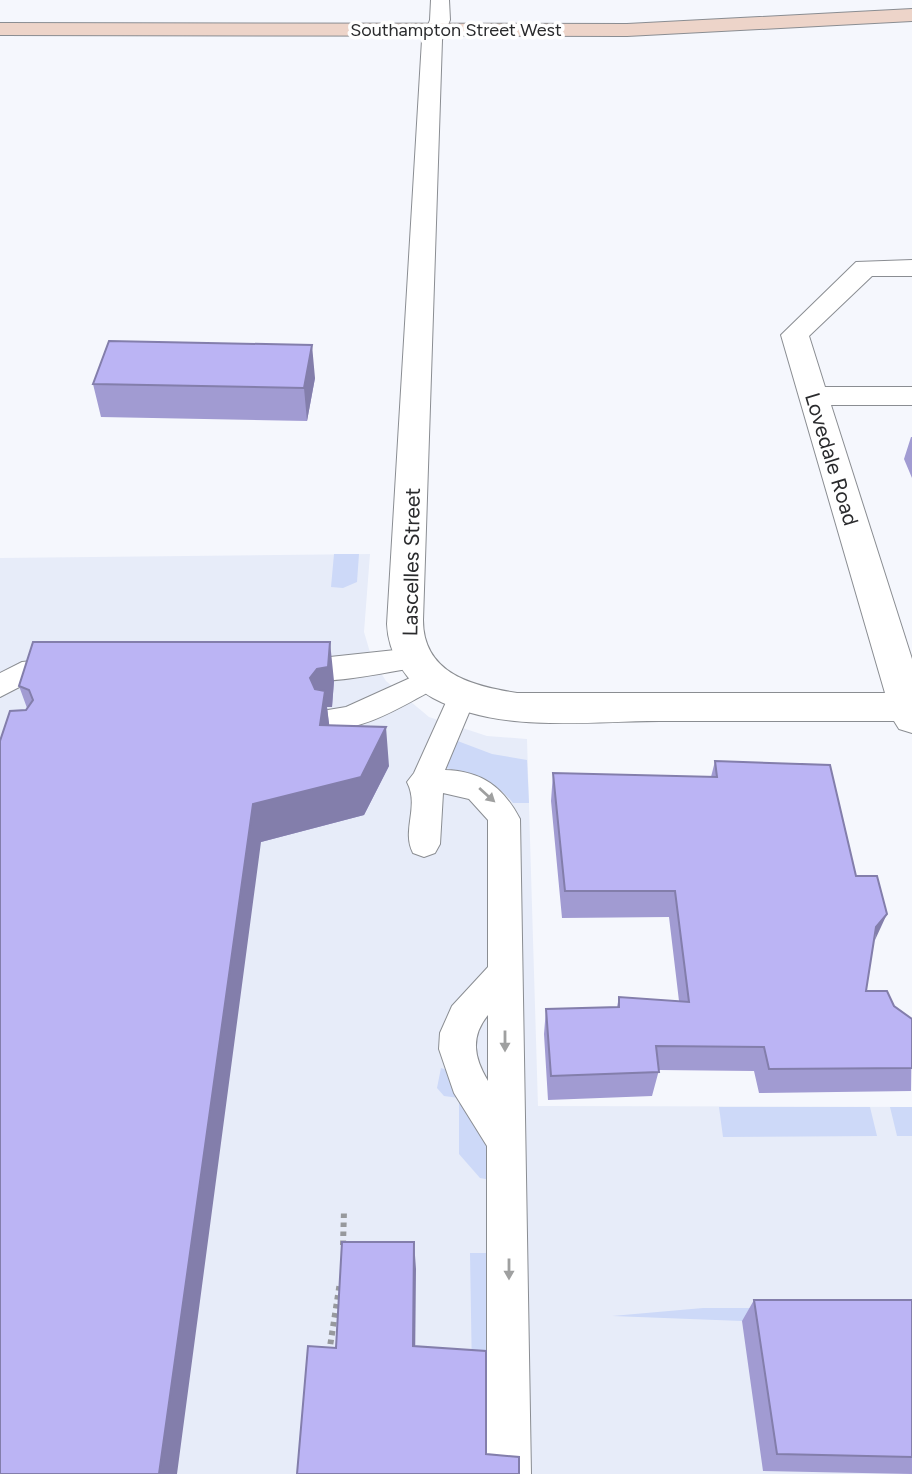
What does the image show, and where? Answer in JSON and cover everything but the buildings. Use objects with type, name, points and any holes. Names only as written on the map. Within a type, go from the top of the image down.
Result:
[{"type":"main road","name":"Southampton Street West","points":[[0,29],[438,15],[626,30],[912,15]]},
{"type":"street","name":"Lascelles Street","points":[[422,669],[405,635],[432,40],[438,15]]},
{"type":"street","name":"Lovedale Road","points":[[910,713],[812,396],[796,335],[865,268],[912,268]]},
{"type":"street","points":[[812,396],[912,396]]},
{"type":"street","points":[[422,669],[444,690],[517,707],[910,713]]},
{"type":"lane","points":[[0,687],[22,672],[82,668]]},
{"type":"lane","points":[[262,669],[422,669]]},
{"type":"lane","points":[[332,719],[351,717],[422,669]]},
{"type":"lane","points":[[424,844],[425,782],[462,696]]},
{"type":"lane","points":[[425,782],[477,787],[494,800],[504,819],[509,1474]]},
{"type":"lane","points":[[505,972],[463,1019],[454,1045],[464,1076],[506,1141]]},
{"type":"path","points":[[342,1259],[344,1211]]},
{"type":"path","points":[[322,1363],[329,1357],[342,1271]]},
{"type":"shaded area","points":[[334,554],[359,554],[357,582],[343,588],[331,587]]},
{"type":"shaded area","points":[[370,554],[364,632],[372,659],[386,681],[429,717],[487,736],[527,739],[538,1106],[912,1107],[912,1474],[0,1474],[0,558]]},
{"type":"shaded area","points":[[455,740],[492,754],[527,760],[529,803],[513,803],[490,783],[441,767]]},
{"type":"shaded area","points":[[441,1068],[453,1072],[488,1131],[491,1180],[480,1178],[459,1154],[459,1098],[444,1096],[437,1088]]},
{"type":"shaded area","points":[[719,1107],[870,1107],[877,1136],[723,1137]]},
{"type":"shaded area","points":[[890,1107],[912,1107],[912,1136],[897,1136]]},
{"type":"shaded area","points":[[470,1253],[488,1253],[492,1375],[472,1375]]},
{"type":"shaded area","points":[[912,1307],[742,1321],[612,1316],[703,1308]]}]
